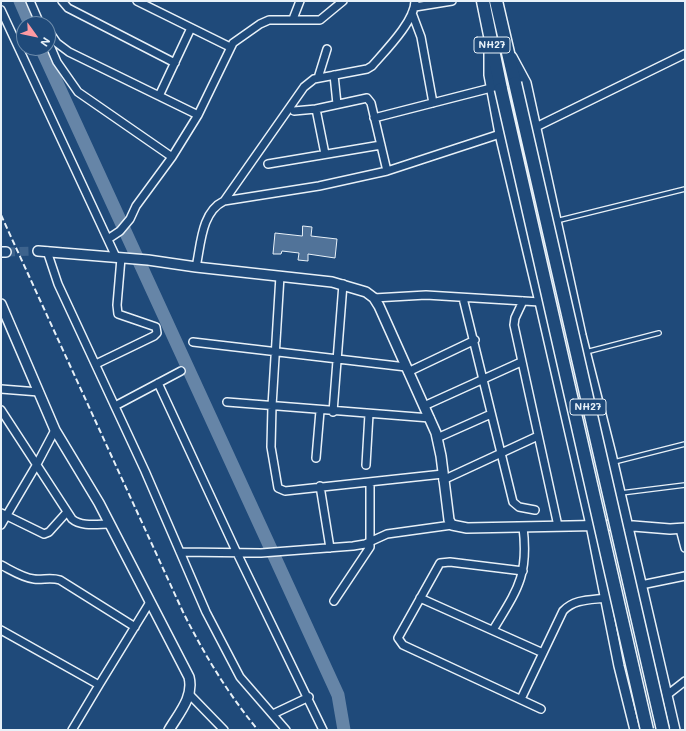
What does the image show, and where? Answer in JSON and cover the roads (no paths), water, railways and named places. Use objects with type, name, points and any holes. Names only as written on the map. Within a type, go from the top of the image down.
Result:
[{"type":"highway","name":"NH27","points":[[483,1],[490,32],[496,88],[647,730]]},
{"type":"highway","name":"NH27","points":[[496,1],[663,730]]},
{"type":"street","points":[[30,1],[37,16]]},
{"type":"street","points":[[62,1],[68,8],[175,63]]},
{"type":"street","points":[[137,1],[230,47]]},
{"type":"street","points":[[293,19],[300,1]]},
{"type":"street","points":[[108,239],[120,231],[130,219],[136,206],[172,157],[198,115],[230,47],[238,38],[264,21],[293,19],[320,20],[343,1]]},
{"type":"street","points":[[414,7],[452,1]]},
{"type":"street","points":[[224,201],[304,87],[314,79],[367,69],[372,66],[399,33],[414,7]]},
{"type":"street","points":[[414,7],[433,103]]},
{"type":"street","points":[[1,10],[108,239],[122,258],[117,305],[118,314],[156,326],[157,334],[154,336],[96,364]]},
{"type":"street","points":[[159,96],[191,28]]},
{"type":"street","points":[[56,42],[72,54],[198,115]]},
{"type":"street","points":[[506,45],[526,83],[586,352],[675,730]]},
{"type":"street","points":[[318,78],[328,49]]},
{"type":"street","points":[[536,127],[685,54]]},
{"type":"street","points":[[54,56],[78,92],[172,157]]},
{"type":"street","points":[[334,75],[337,104]]},
{"type":"street","points":[[374,118],[496,88],[500,134],[540,302],[606,598],[619,666],[635,730]]},
{"type":"street","points":[[294,111],[316,109],[368,98],[371,103],[387,171]]},
{"type":"street","points":[[316,109],[325,154]]},
{"type":"street","points":[[196,267],[209,213],[217,204],[224,201],[319,186],[387,171],[500,134]]},
{"type":"street","points":[[268,164],[381,145]]},
{"type":"street","points":[[42,251],[148,260],[280,276],[343,284],[366,292],[374,298],[430,418],[437,438],[449,520],[452,525]]},
{"type":"street","points":[[42,251],[96,364],[203,606],[236,670],[286,730]]},
{"type":"street","points":[[280,276],[272,406],[272,458],[278,488],[285,491],[320,486],[443,477],[538,436]]},
{"type":"street","points":[[333,412],[343,284]]},
{"type":"street","points":[[374,298],[426,295],[540,302]]},
{"type":"street","points":[[463,298],[475,340],[500,453],[514,504],[521,508],[535,510]]},
{"type":"street","points":[[523,301],[515,318],[514,325],[558,526]]},
{"type":"street","points":[[1,304],[55,430],[110,524],[189,677],[191,686],[190,695],[169,730]]},
{"type":"street","points":[[193,342],[337,358],[407,370],[475,340]]},
{"type":"street","points":[[424,406],[521,362]]},
{"type":"street","points":[[115,406],[181,371]]},
{"type":"street","points":[[158,383],[237,553],[309,697],[323,730]]},
{"type":"street","points":[[1,396],[3,389],[39,392]]},
{"type":"street","points":[[227,402],[320,411],[430,418]]},
{"type":"street","points":[[1,410],[67,512],[76,523],[110,524]]},
{"type":"street","points":[[316,458],[320,411]]},
{"type":"street","points":[[366,465],[369,414]]},
{"type":"street","points":[[437,438],[491,414]]},
{"type":"street","points":[[1,525],[4,515],[37,464],[55,430]]},
{"type":"street","points":[[334,601],[368,551],[371,541],[370,482]]},
{"type":"street","points":[[320,486],[330,548]]},
{"type":"street","points":[[4,515],[44,534],[49,532],[67,512]]},
{"type":"street","points":[[180,552],[266,553],[360,546],[387,534],[452,525],[467,528],[590,525],[682,528],[685,548]]},
{"type":"street","points":[[493,630],[516,591],[523,572],[525,546],[523,527]]},
{"type":"street","points":[[523,572],[443,562],[437,567],[398,638],[399,642],[541,709]]},
{"type":"street","points":[[1,565],[26,578],[54,578],[60,580],[135,627]]},
{"type":"street","points":[[641,585],[685,576]]},
{"type":"street","points":[[420,598],[543,653]]},
{"type":"street","points":[[521,699],[564,611],[569,604],[606,598]]},
{"type":"street","points":[[72,730],[150,602]]},
{"type":"street","points":[[1,630],[99,685]]},
{"type":"street","points":[[667,695],[685,681]]},
{"type":"street","points":[[190,695],[224,730]]},
{"type":"street","points":[[273,714],[309,697]]},
{"type":"lane","points":[[556,221],[685,189]]},
{"type":"lane","points":[[586,352],[659,333]]},
{"type":"lane","points":[[613,463],[685,444]]},
{"type":"lane","points":[[620,493],[685,485]]},
{"type":"waterway","points":[[20,1],[27,16]]},
{"type":"waterway","points":[[45,56],[338,695],[344,730]]},
{"type":"tunnel","points":[[6,252],[38,251]]},
{"type":"railway","points":[[1,215],[183,612],[217,673],[258,730]]}]
